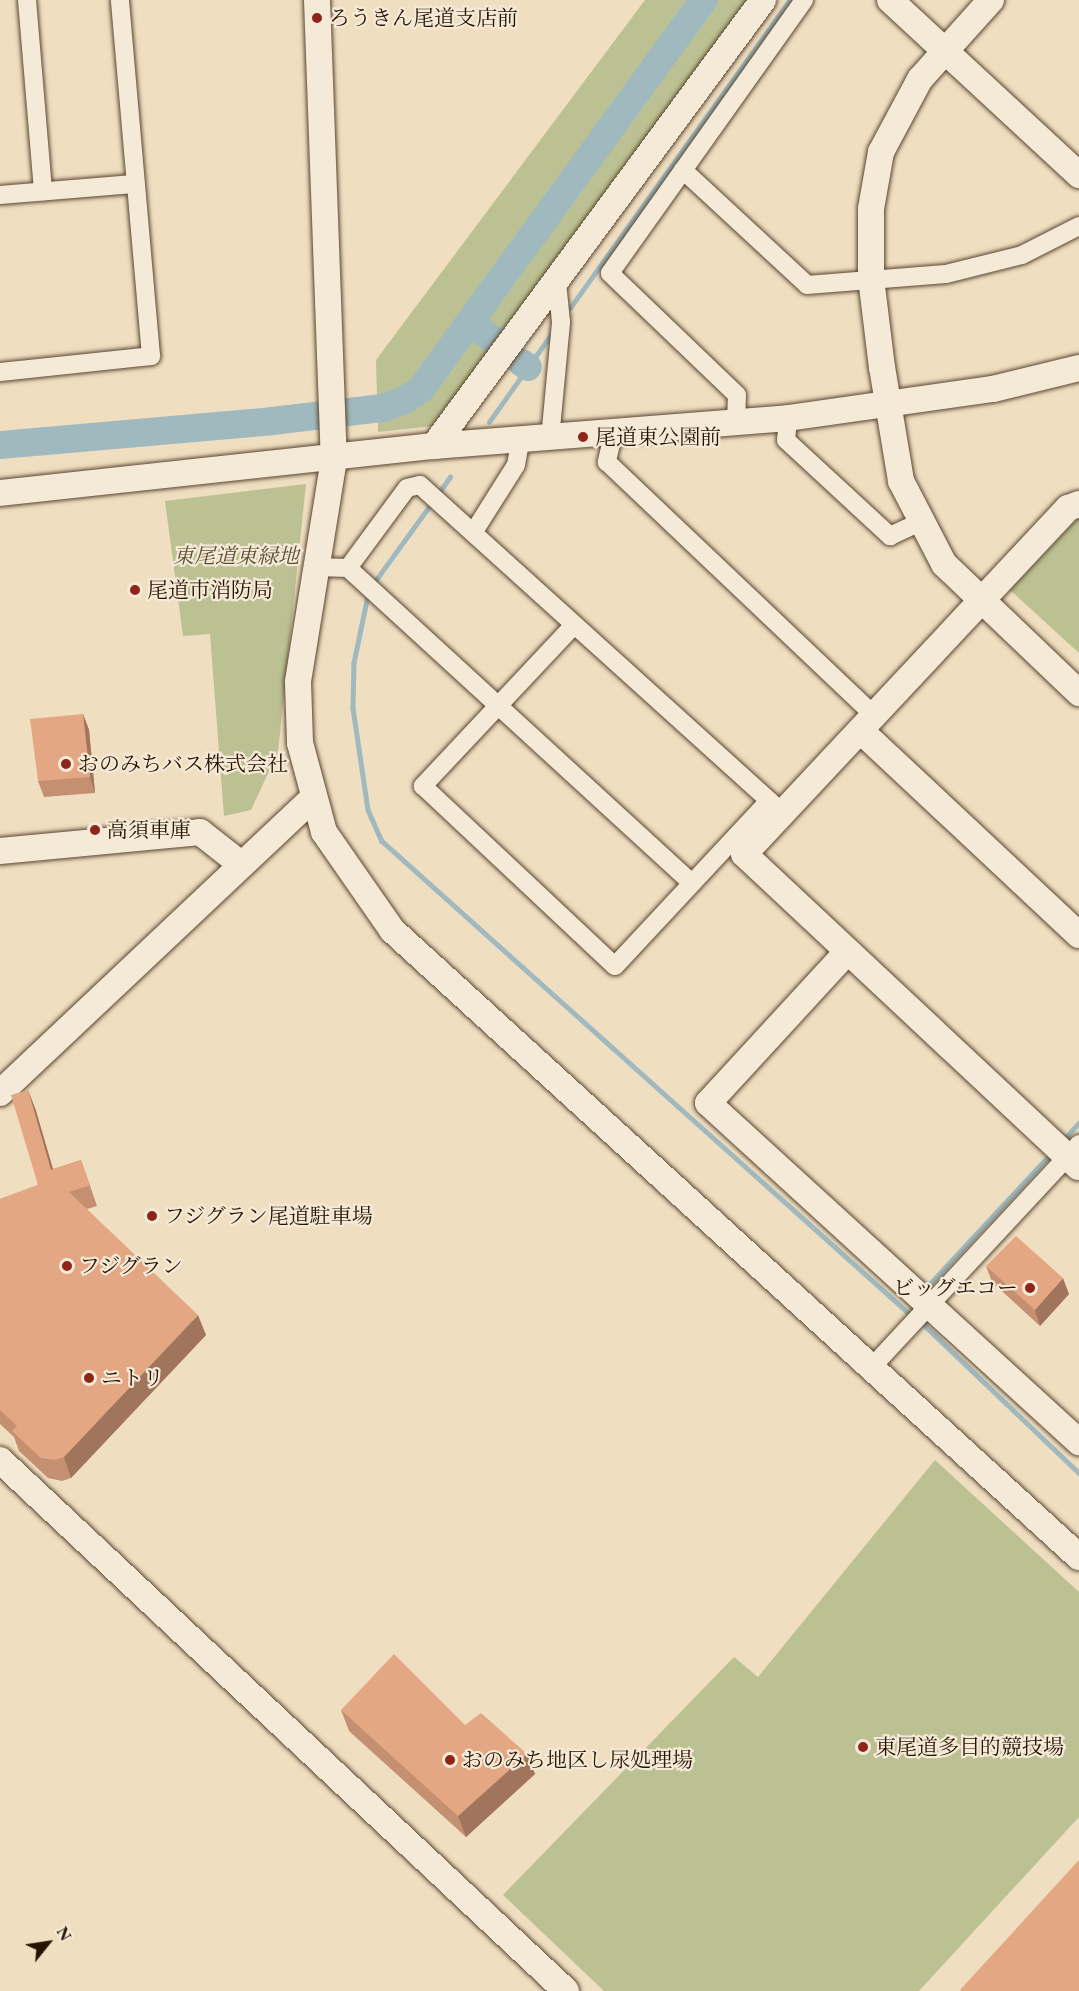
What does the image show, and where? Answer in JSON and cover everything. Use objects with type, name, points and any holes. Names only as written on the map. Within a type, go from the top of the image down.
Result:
[{"type":"street","points":[[27,0],[43,191]]},
{"type":"street","points":[[0,372],[151,356],[134,184],[120,0]]},
{"type":"street","points":[[316,0],[334,449],[298,682],[300,743],[312,799],[346,870],[392,930],[1079,1557]]},
{"type":"street","points":[[434,447],[763,0]]},
{"type":"street","points":[[736,423],[736,395],[610,273],[804,0]]},
{"type":"street","points":[[890,0],[1079,175]]},
{"type":"street","points":[[992,0],[945,50],[897,113],[881,153],[871,209],[871,278],[887,405],[901,481],[920,522],[945,564],[1079,693]]},
{"type":"street","points":[[683,170],[807,285],[871,278],[946,274],[992,264],[1079,225]]},
{"type":"street","points":[[0,195],[134,184]]},
{"type":"street","points":[[550,439],[561,322],[556,282]]},
{"type":"street","points":[[0,493],[334,449],[520,442],[788,418],[993,389],[1079,368]]},
{"type":"street","points":[[788,418],[786,440],[890,536],[920,522]]},
{"type":"street","points":[[613,435],[607,462],[1079,935]]},
{"type":"street","points":[[473,533],[516,465],[520,442]]},
{"type":"street","points":[[348,568],[407,488],[420,485],[776,807]]},
{"type":"street","points":[[574,625],[423,786],[615,966],[692,883],[869,724],[1068,508],[1079,504]]},
{"type":"street","points":[[317,567],[348,568],[692,883]]},
{"type":"street","points":[[0,1093],[312,799]]},
{"type":"street","points":[[776,807],[744,854],[1068,1152],[920,1307],[871,1368]]},
{"type":"street","points":[[0,851],[200,832],[242,865]]},
{"type":"street","points":[[848,951],[708,1103],[920,1307],[1079,1442]]},
{"type":"street","points":[[0,1460],[566,1991]]},
{"type":"green space","points":[[645,0],[751,0],[443,425],[378,432],[376,360]]},
{"type":"green space","name":"東尾道東緑地","points":[[306,484],[278,752],[251,810],[224,816],[210,634],[183,636],[165,501]]},
{"type":"green space","points":[[1079,517],[1079,653],[1010,590]]},
{"type":"green space","name":"東尾道多目的競技場","points":[[935,1460],[1079,1592],[1079,1817],[919,1991],[604,1991],[503,1895],[734,1657],[758,1677]]},
{"type":"building","name":"おのみちバス株式会社","points":[[83,714],[90,777],[38,781],[30,719]]},
{"type":"building","name":"フジグラン","points":[[28,1090],[51,1170],[81,1160],[90,1185],[69,1192],[198,1315],[64,1457],[55,1460],[41,1458],[12,1431],[17,1426],[0,1410],[0,1199],[38,1185],[11,1095]]},
{"type":"building","name":"ビッグエコー","points":[[1016,1236],[1063,1278],[1035,1310],[986,1266]]},
{"type":"building","name":"おのみち地区し尿処理場","points":[[394,1654],[465,1725],[481,1713],[527,1754],[458,1816],[341,1710]]},
{"type":"building","points":[[1079,1860],[1079,1991],[961,1991],[960,1990]]},
{"type":"waterway","points":[[0,445],[272,421],[383,408],[405,400],[421,389],[704,0]]},
{"type":"waterway","points":[[570,308],[790,0]]},
{"type":"waterway","points":[[470,322],[499,345]]},
{"type":"waterway","points":[[489,422],[553,332]]},
{"type":"waterway","points":[[522,363],[528,367]]},
{"type":"waterway","points":[[438,494],[450,477]]},
{"type":"waterway","points":[[373,584],[433,501]]},
{"type":"waterway","points":[[369,591],[354,663],[353,708],[368,810],[382,841],[913,1317]]},
{"type":"waterway","points":[[1062,1141],[1079,1123]]},
{"type":"waterway","points":[[924,1290],[1053,1151]]},
{"type":"waterway","points":[[920,1321],[1079,1473]]},
{"type":"place","name":"ろうきん尾道支店前","points":[[317,18]]},
{"type":"place","name":"尾道東公園前","points":[[583,437]]},
{"type":"place","name":"尾道市消防局","points":[[135,590]]},
{"type":"place","name":"おのみちバス株式会社","points":[[66,764]]},
{"type":"place","name":"高須車庫","points":[[95,830]]},
{"type":"place","name":"フジグラン尾道駐車場","points":[[152,1216]]},
{"type":"place","name":"フジグラン","points":[[67,1266]]},
{"type":"place","name":"ビッグエコー","points":[[1030,1288]]},
{"type":"place","name":"ニトリ","points":[[89,1378]]},
{"type":"place","name":"東尾道多目的競技場","points":[[863,1747]]},
{"type":"place","name":"おのみち地区し尿処理場","points":[[450,1760]]}]
